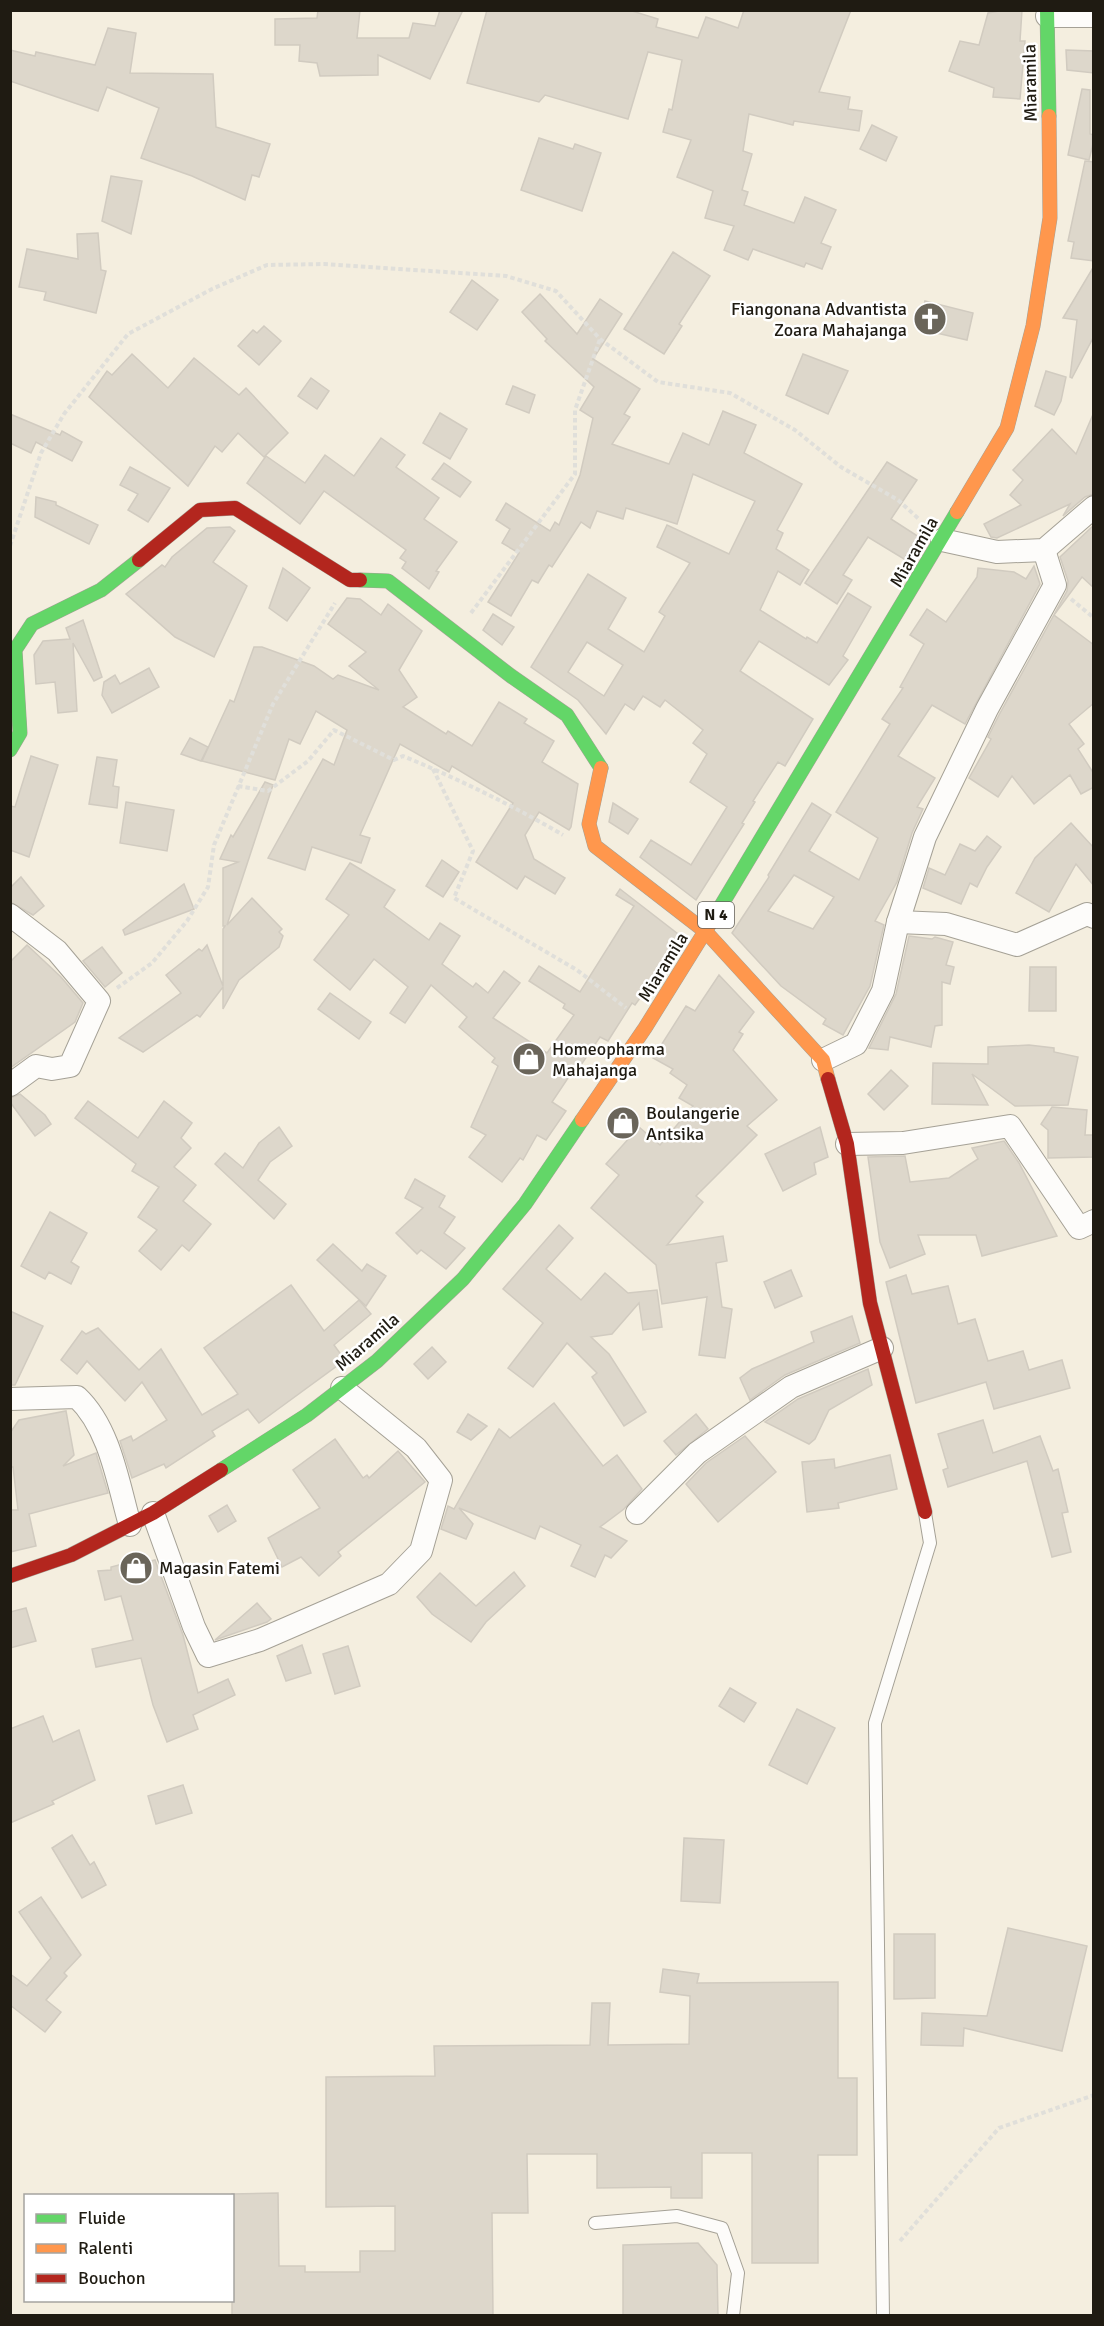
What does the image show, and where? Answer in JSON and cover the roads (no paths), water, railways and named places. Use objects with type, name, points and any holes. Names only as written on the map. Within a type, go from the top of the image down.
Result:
[{"type":"main road","name":"Miaramila","points":[[10,1576],[72,1556],[153,1513],[298,1421],[377,1361],[463,1279],[525,1204],[645,1028],[706,932],[1008,428],[1033,326],[1050,218],[1047,13]]},
{"type":"main road","points":[[10,750],[20,733],[15,650],[32,624],[101,590],[200,510],[235,508],[350,580],[388,581],[567,714],[601,766],[589,824],[595,846],[706,932],[823,1060],[847,1144],[870,1303],[925,1512]]},
{"type":"street","points":[[1047,13],[1094,16]]},
{"type":"street","points":[[942,540],[997,552],[1044,550],[1094,507]]},
{"type":"street","points":[[823,1060],[856,1044],[883,990],[898,922],[925,837],[987,709],[1055,585],[1044,550]]},
{"type":"street","points":[[898,922],[946,924],[1017,945],[1087,914],[1094,917]]},
{"type":"street","points":[[10,915],[57,951],[99,1001],[70,1066],[52,1069],[36,1066],[10,1085]]},
{"type":"street","points":[[847,1144],[903,1143],[1010,1126],[1079,1228],[1094,1221]]},
{"type":"street","points":[[637,1513],[697,1453],[791,1387],[882,1348]]},
{"type":"street","points":[[153,1513],[194,1627],[208,1656],[260,1640],[389,1584],[421,1551],[441,1480],[416,1449],[342,1388]]},
{"type":"street","points":[[10,1399],[77,1396],[92,1410],[115,1468],[130,1525]]},
{"type":"lane","points":[[883,2316],[875,1723],[930,1543],[925,1512]]},
{"type":"lane","points":[[595,2223],[676,2216],[722,2229],[738,2273],[733,2316]]},
{"type":"place","name":"Fiangonana Advantista Zoara Mahajanga","points":[[930,319]]},
{"type":"place","name":"Homeopharma Mahajanga","points":[[529,1059]]},
{"type":"place","name":"Boulangerie Antsika","points":[[623,1123]]},
{"type":"place","name":"Magasin Fatemi","points":[[136,1568]]}]
